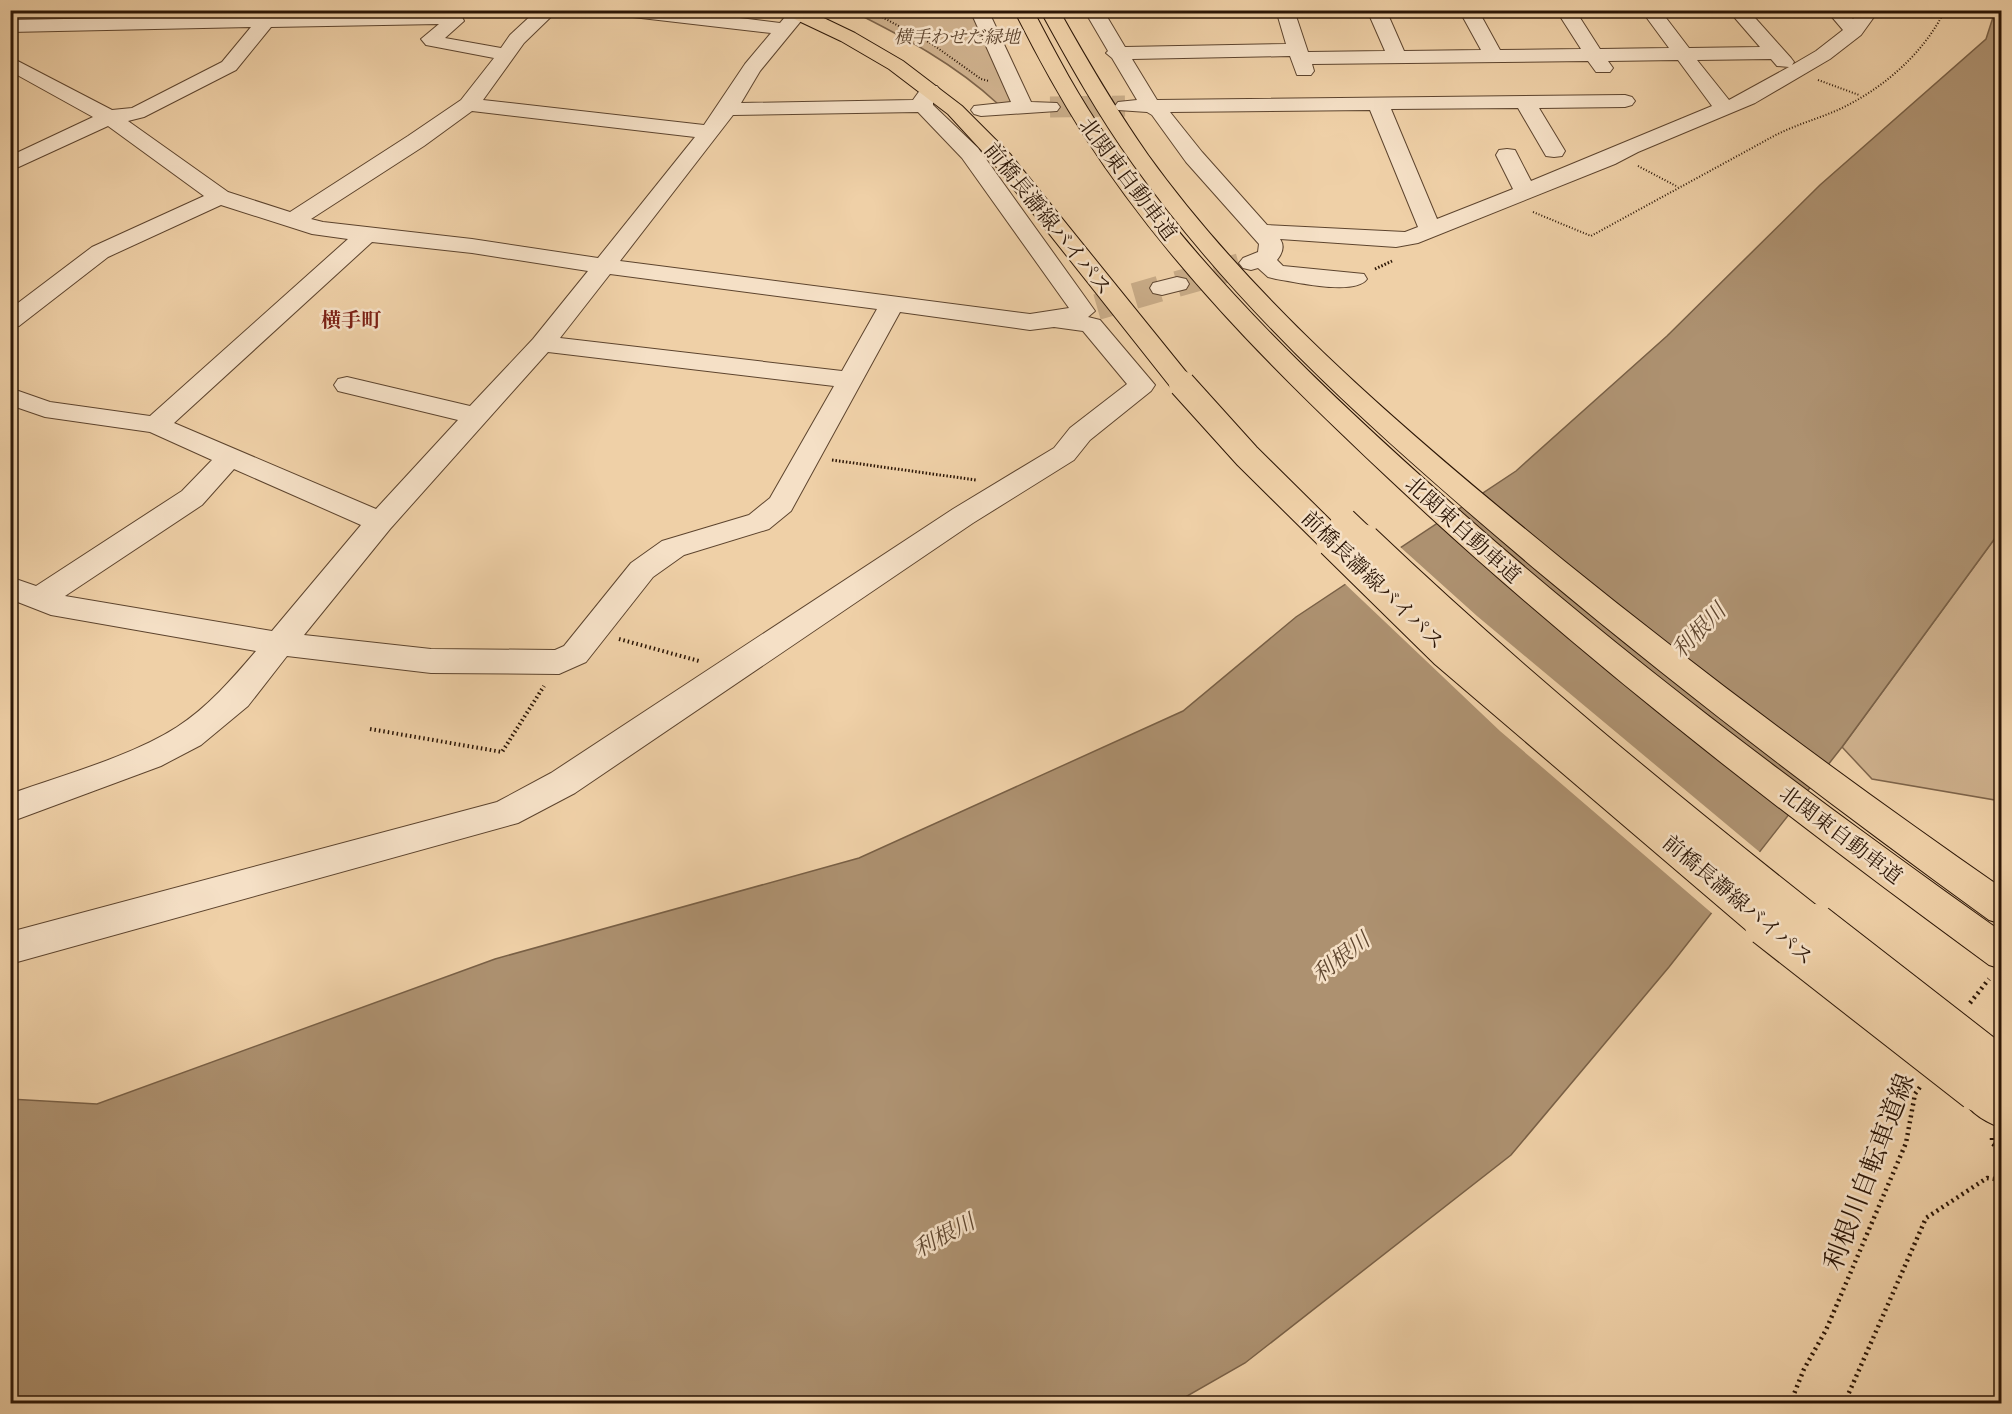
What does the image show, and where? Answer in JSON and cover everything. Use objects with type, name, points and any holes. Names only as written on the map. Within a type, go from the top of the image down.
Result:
[{"type":"main road","name":"北関東自動車道","points":[[1023,10],[1055,75],[1114,165],[1195,267],[1274,333],[1370,408],[1467,495],[1575,586],[1723,705],[1906,842],[2001,909]]},
{"type":"main road","name":"北関東自動車道","points":[[1048,10],[1081,72],[1141,160],[1203,236],[1338,416],[1544,602],[1730,751],[1879,865],[1998,963]]},
{"type":"main road","name":"前橋長瀞線バイパス","points":[[804,15],[896,65],[926,98],[955,110],[1002,159],[1191,378]]},
{"type":"main road","name":"前橋長瀞線バイパス","points":[[804,15],[882,38],[950,82],[981,110],[1023,154],[1102,256],[1247,456],[1446,652],[1780,938],[1993,1095]]},
{"type":"street","points":[[291,221],[416,141],[468,104],[485,85],[517,39],[549,10]]},
{"type":"street","points":[[624,10],[804,15]]},
{"type":"street","points":[[979,10],[1007,75],[1024,107]]},
{"type":"street","points":[[1093,10],[1116,52],[1150,105],[1159,111],[1194,157],[1271,243],[1270,254],[1257,262],[1276,272],[1349,281],[1355,279]]},
{"type":"street","points":[[1285,10],[1316,104]]},
{"type":"street","points":[[1376,10],[1397,57]]},
{"type":"street","points":[[1468,10],[1494,56]]},
{"type":"street","points":[[1565,10],[1638,119]]},
{"type":"street","points":[[1650,10],[1720,103],[1728,108]]},
{"type":"street","points":[[1737,10],[1774,53],[1795,71]]},
{"type":"street","points":[[1835,10],[1854,31]]},
{"type":"street","points":[[1125,106],[1525,102],[1638,119],[1728,108],[1748,99],[1823,55],[1854,31],[1870,10]]},
{"type":"street","points":[[10,808],[139,761],[189,736],[236,697],[380,522],[542,344],[804,15]]},
{"type":"street","points":[[10,26],[449,18],[455,21],[431,39],[433,41],[506,55]]},
{"type":"street","points":[[10,165],[109,117],[137,113],[229,66],[265,22]]},
{"type":"street","points":[[1116,52],[1397,57],[1774,53]]},
{"type":"street","points":[[10,63],[109,117],[220,197],[320,229],[472,246],[604,266],[1030,322],[1078,313]]},
{"type":"street","points":[[10,948],[506,813],[563,783],[963,516],[1064,454],[1080,434],[1142,386],[1091,325],[1078,313],[970,153],[926,98],[727,109]]},
{"type":"street","points":[[1525,102],[1554,151]]},
{"type":"street","points":[[1378,103],[1430,230]]},
{"type":"street","points":[[468,104],[710,132]]},
{"type":"street","points":[[981,110],[1050,107]]},
{"type":"street","points":[[1260,231],[1396,240],[1410,238],[1527,199],[1623,151],[1638,119]]},
{"type":"street","points":[[1507,155],[1527,199]]},
{"type":"street","points":[[10,321],[100,252],[220,197]]},
{"type":"street","points":[[156,425],[367,234]]},
{"type":"street","points":[[24,593],[51,604],[280,644],[431,661],[559,663],[575,654],[642,570],[673,548],[759,522],[781,504],[892,305]]},
{"type":"street","points":[[542,344],[850,380]]},
{"type":"street","points":[[347,385],[476,416]]},
{"type":"street","points":[[10,396],[45,409],[156,425],[380,522]]},
{"type":"street","points":[[24,593],[192,498],[230,458]]},
{"type":"path","points":[[869,10],[924,39],[981,79],[992,80]]},
{"type":"path","points":[[1527,199],[1591,236],[1776,135],[1842,108],[1888,79],[1915,55],[1936,29],[1944,11]]},
{"type":"path","points":[[1795,71],[1860,95]]},
{"type":"path","points":[[1623,151],[1678,187]]},
{"type":"path","points":[[807,456],[1013,485]]},
{"type":"path","points":[[592,632],[733,671]]},
{"type":"path","points":[[370,729],[502,752],[559,663]]},
{"type":"path","points":[[1969,1005],[1998,963]]},
{"type":"path","name":"利根川自転車道線","points":[[1790,1404],[1804,1369],[1826,1330],[1906,1143],[1915,1094],[1921,1084]]},
{"type":"path","points":[[1993,1095],[2001,1151]]},
{"type":"path","points":[[1844,1404],[1926,1218],[1987,1178],[2001,1180]]},
{"type":"green space","name":"横手わせだ緑地","points":[[852,11],[976,11],[1015,102],[998,104],[947,64],[910,41]]},
{"type":"green space","points":[[2001,530],[2001,801],[1872,779],[1842,747]]},
{"type":"water","name":"利根川","points":[[1995,11],[2001,11],[2001,530],[1842,747],[1669,967],[1511,1155],[1245,1363],[1175,1403],[11,1403],[10,1099],[97,1104],[495,959],[859,858],[1183,711],[1296,617],[1516,471],[1667,336],[1820,185],[1986,39]]},
{"type":"pier","points":[[1398,545],[1477,616],[1762,854],[1714,915],[1500,731],[1343,582]]},
{"type":"waterway","points":[[447,15],[470,10]]},
{"type":"tunnel","points":[[1050,107],[1125,106]]},
{"type":"tunnel","points":[[1177,284],[1251,263]]},
{"type":"tunnel","points":[[1097,307],[1162,288]]},
{"type":"district","name":"横手町","points":[[351,320]]}]
